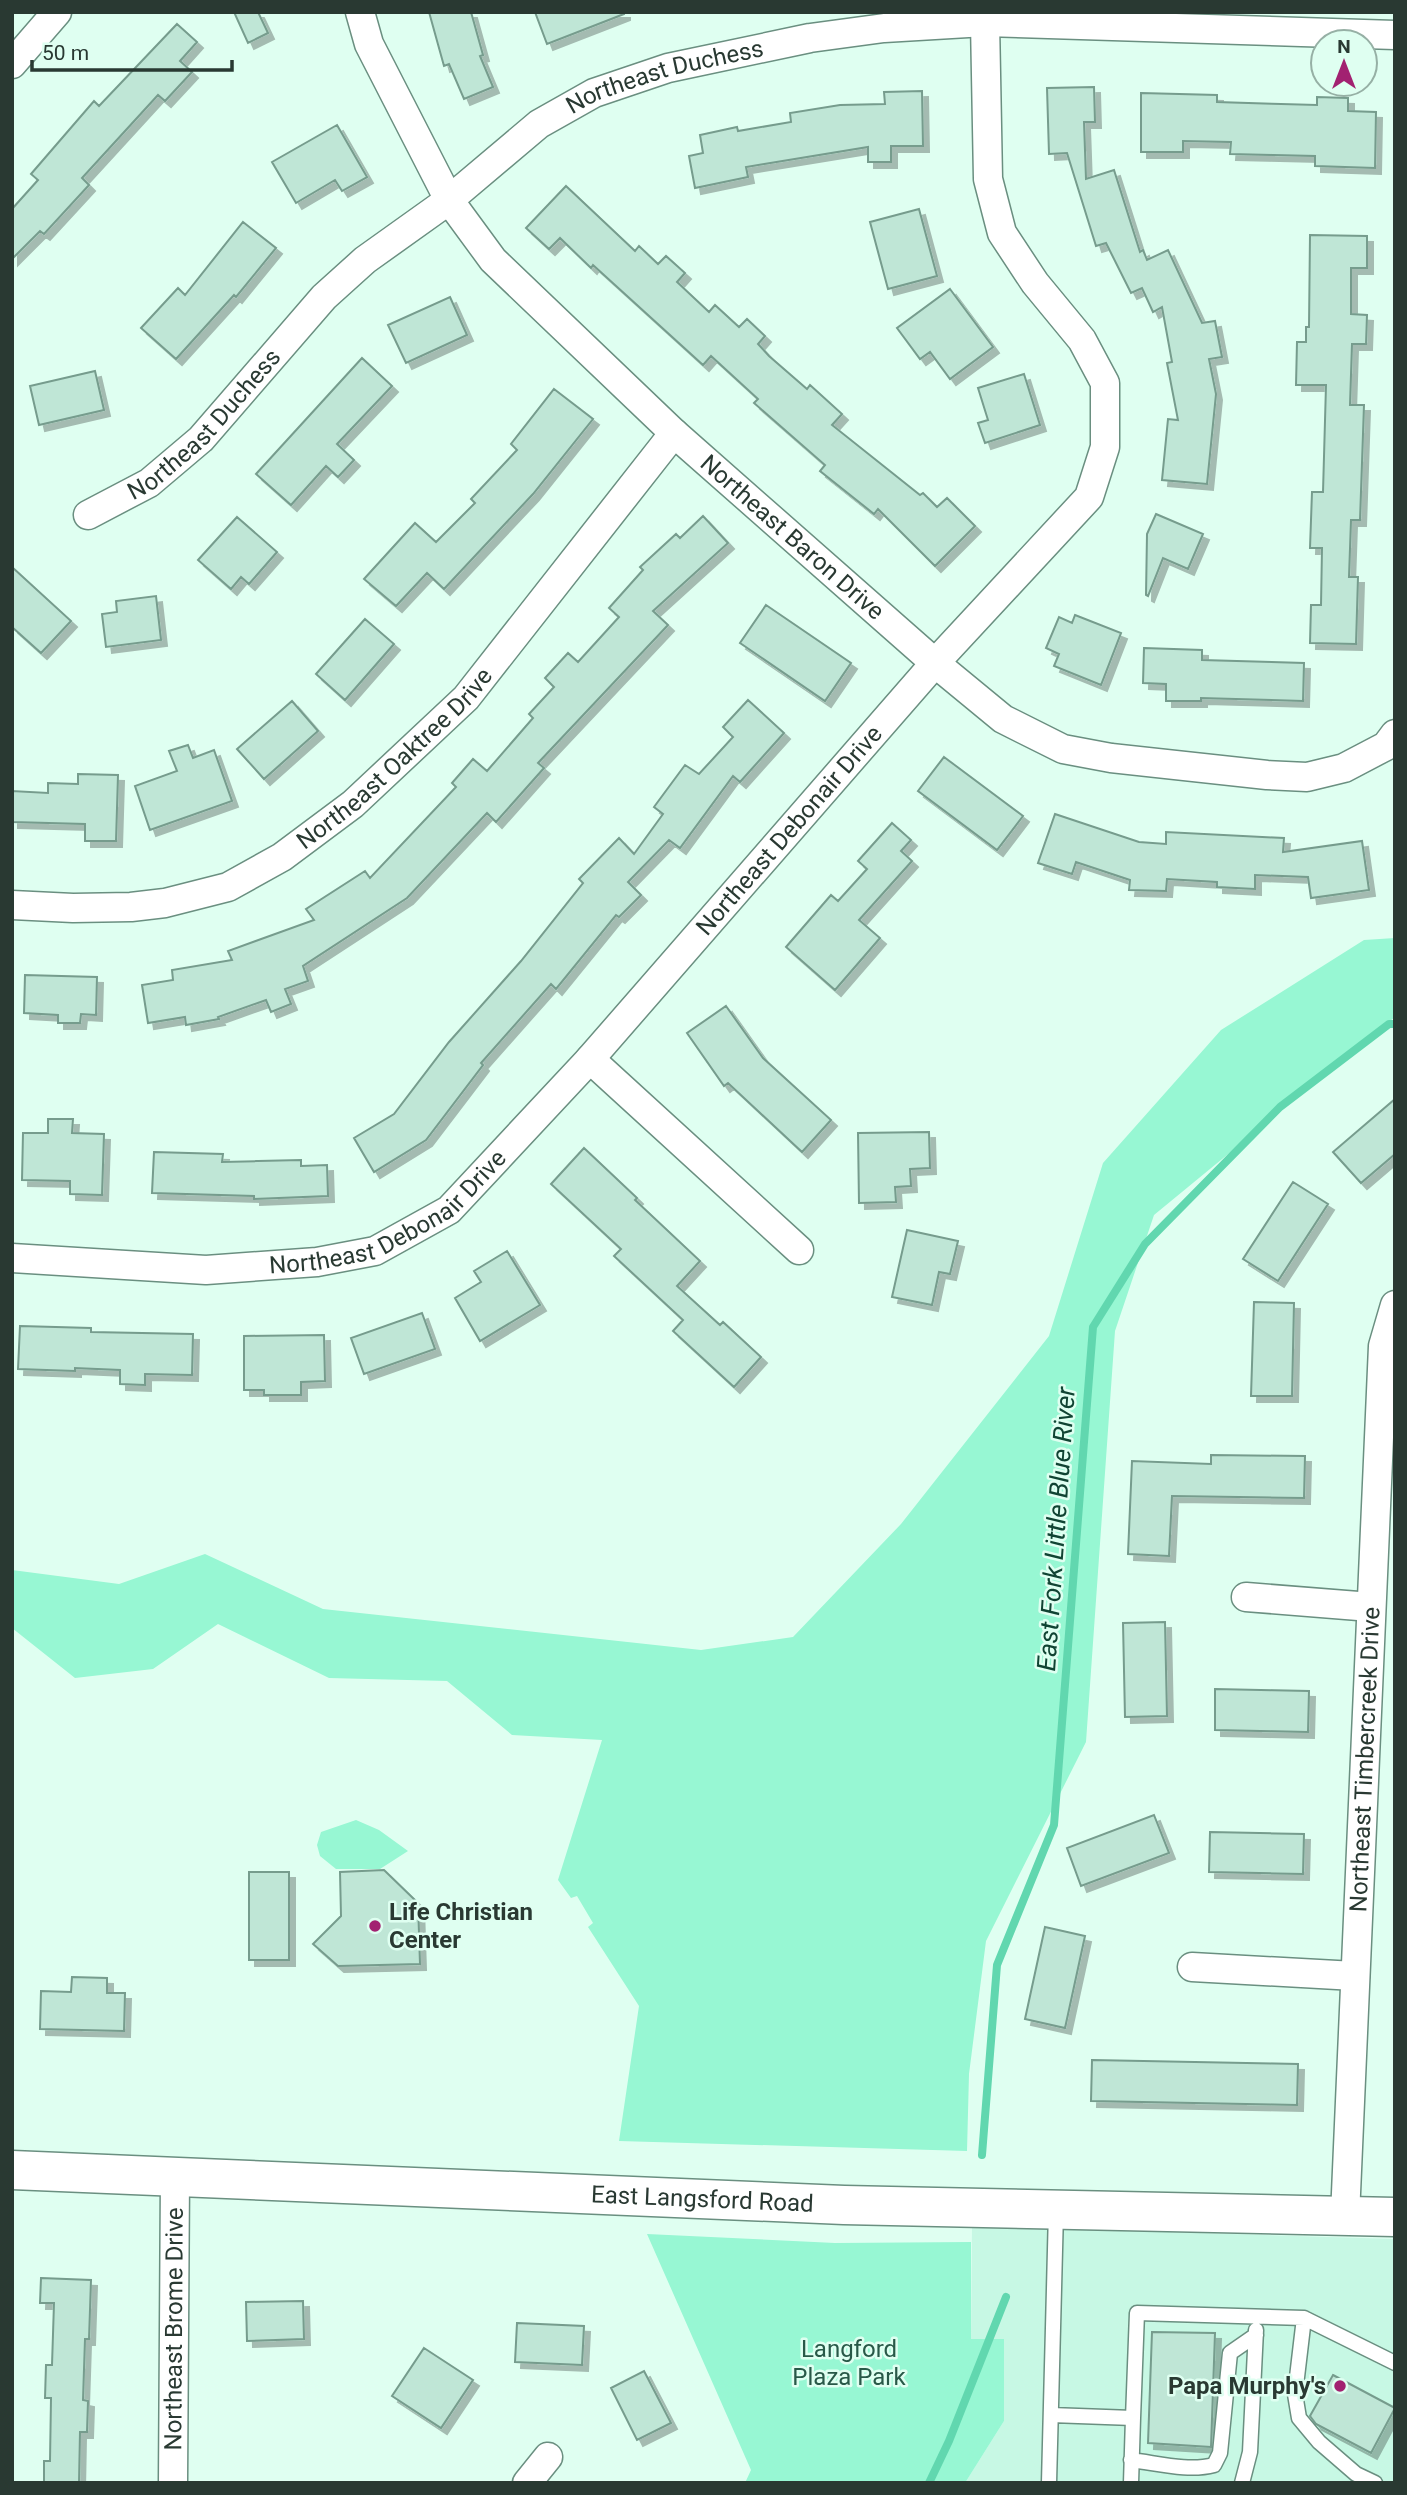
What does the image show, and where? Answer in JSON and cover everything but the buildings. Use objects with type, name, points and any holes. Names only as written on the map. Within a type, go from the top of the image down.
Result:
[{"type":"street","points":[[12,64],[57,12]]},
{"type":"street","name":"Northeast Baron Drive","points":[[360,12],[369,44],[449,200],[493,260],[674,433],[935,663],[1003,719],[1063,749],[1111,758],[1307,777],[1344,768],[1386,746],[1395,734]]},
{"type":"street","name":"Northeast Duchess","points":[[88,515],[149,483],[201,439],[324,297],[365,260],[449,200],[539,124],[594,93],[668,68],[810,38],[884,28],[985,22],[1395,35]]},
{"type":"street","name":"Northeast Debonair Drive","points":[[12,1258],[206,1270],[317,1262],[375,1251],[449,1210],[590,1059],[935,663],[1088,497],[1105,447],[1105,383],[1082,340],[1035,283],[1002,233],[988,179],[985,22]]},
{"type":"street","name":"Northeast Oaktree Drive","points":[[12,905],[74,908],[131,907],[165,903],[228,887],[282,857],[353,804],[466,698],[674,433]]},
{"type":"street","points":[[590,1059],[799,1250]]},
{"type":"street","name":"Northeast Timbercreek Drive","points":[[1345,2216],[1383,1346],[1395,1305]]},
{"type":"street","points":[[1246,1597],[1371,1607]]},
{"type":"street","points":[[1192,1967],[1355,1976]]},
{"type":"street","name":"East Langsford Road","points":[[12,2171],[844,2205],[1395,2217]]},
{"type":"street","name":"Northeast Brome Drive","points":[[173,2483],[175,2176]]},
{"type":"street","points":[[527,2483],[548,2457]]},
{"type":"lane","points":[[1049,2483],[1056,2210]]},
{"type":"lane","points":[[1130,2483],[1137,2313],[1304,2318],[1395,2363]]},
{"type":"lane","points":[[1242,2483],[1250,2452],[1257,2318]]},
{"type":"lane","points":[[1304,2318],[1295,2393],[1299,2418],[1319,2442],[1356,2474],[1375,2483]]},
{"type":"lane","points":[[1131,2460],[1184,2467],[1203,2468],[1214,2465],[1220,2453],[1230,2353],[1256,2335]]},
{"type":"lane","points":[[1051,2415],[1133,2418]]},
{"type":"shaded area","points":[[972,2226],[1395,2239],[1395,2483],[965,2483],[1004,2421],[971,2339]]},
{"type":"green space","points":[[1395,938],[1395,1017],[1154,1215],[1115,1331],[1086,1742],[986,1941],[969,2074],[967,2151],[619,2141],[639,2006],[588,1927],[593,1923],[577,1896],[571,1898],[558,1880],[602,1740],[512,1735],[447,1681],[329,1678],[218,1624],[153,1669],[75,1678],[12,1628],[12,1570],[119,1584],[205,1554],[323,1609],[701,1650],[793,1637],[901,1524],[1049,1336],[1103,1163],[1221,1030],[1364,940]]},
{"type":"green space","points":[[356,1820],[379,1830],[408,1851],[380,1869],[336,1869],[320,1856],[317,1845],[321,1832]]},
{"type":"green space","name":"Langford Plaza Park","points":[[647,2234],[835,2243],[971,2242],[971,2339],[1004,2339],[1004,2421],[965,2483],[745,2483],[751,2470]]},
{"type":"waterway","name":"East Fork Little Blue River","points":[[982,2155],[997,1965],[1054,1825],[1093,1327],[1145,1244],[1280,1107],[1389,1024],[1395,1024]]},
{"type":"waterway","name":"East Fork Little Blue River","points":[[929,2483],[949,2441],[1006,2297]]},
{"type":"place","name":"Life Christian Center","points":[[375,1926]]},
{"type":"place","name":"Papa Murphy's","points":[[1340,2386]]}]
